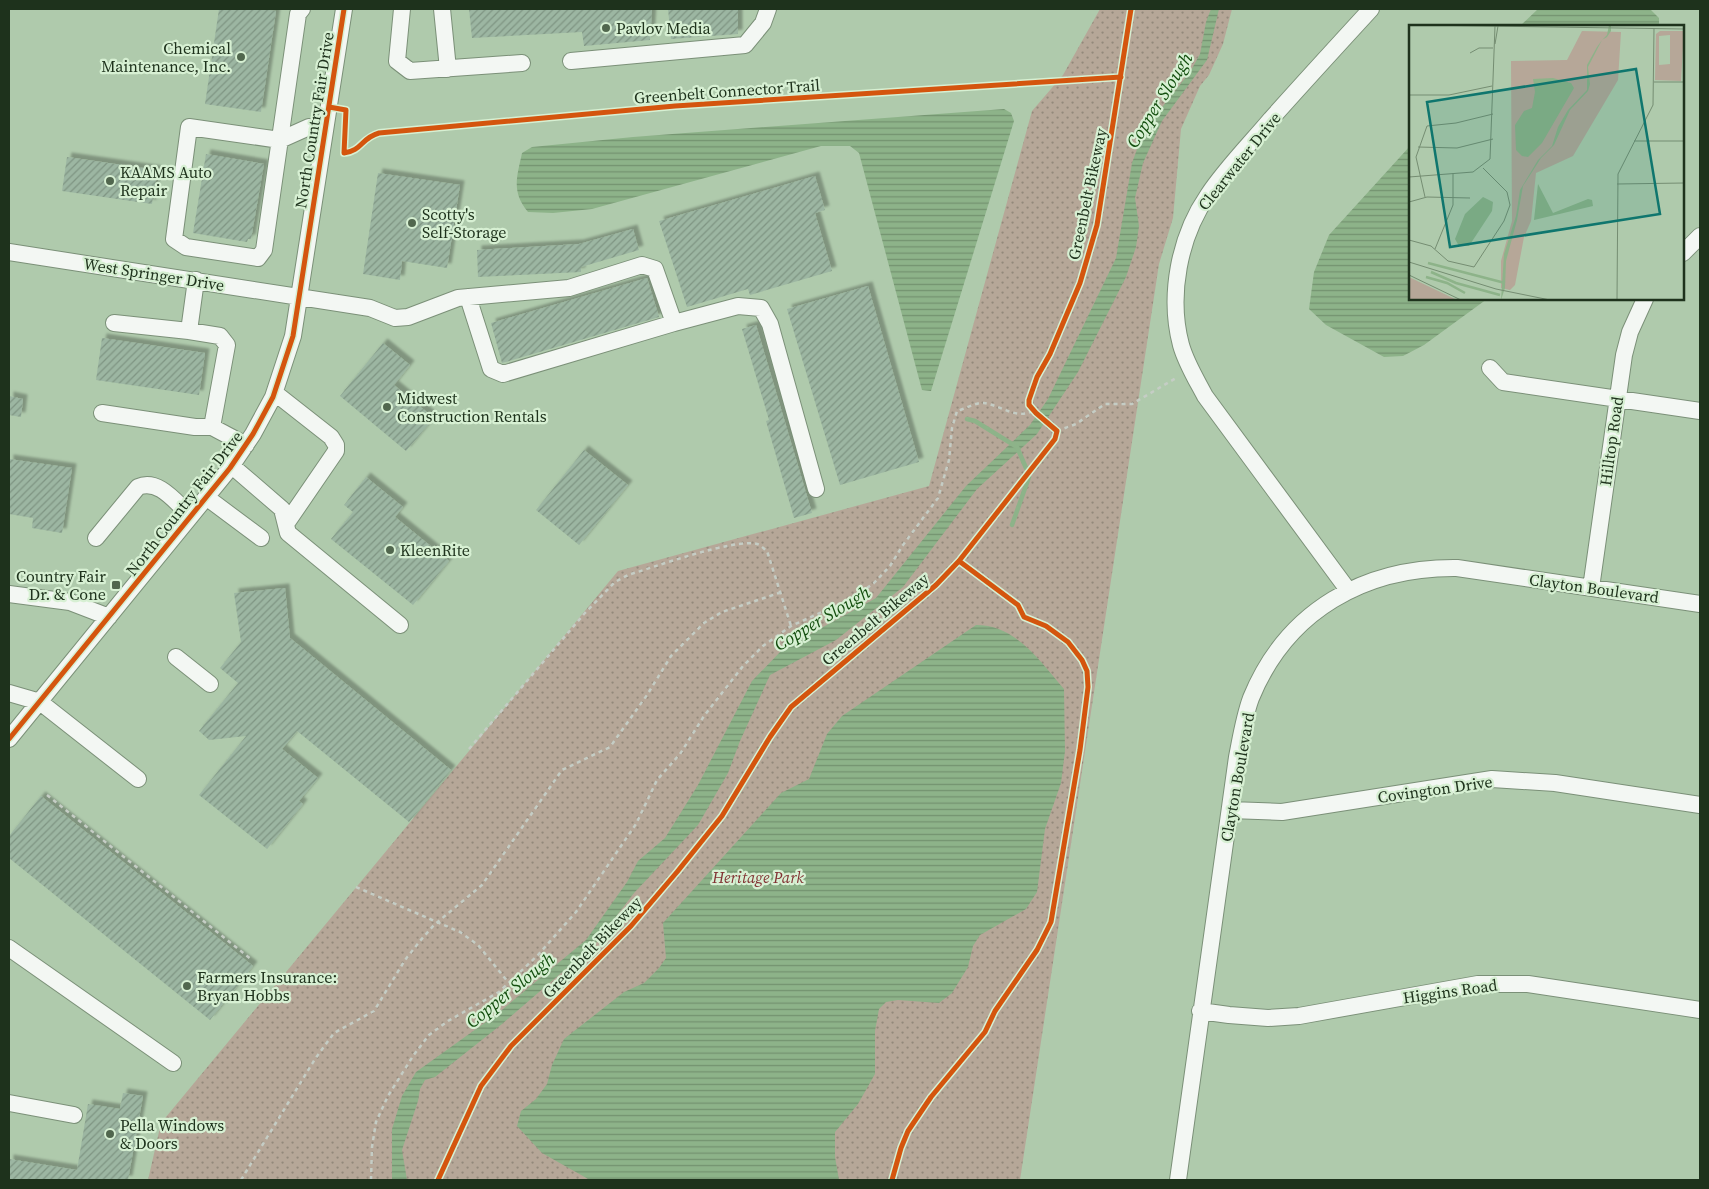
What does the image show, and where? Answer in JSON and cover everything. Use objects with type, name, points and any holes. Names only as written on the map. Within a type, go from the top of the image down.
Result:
[{"type":"street","points":[[302,9],[298,14],[280,140],[264,250],[258,258],[186,247],[174,239],[189,127],[280,140],[310,127],[325,130]]},
{"type":"street","name":"North Country Fair Drive","points":[[9,740],[232,466],[275,393],[293,336],[325,130],[339,9]]},
{"type":"street","points":[[402,9],[397,61],[410,71],[522,63]]},
{"type":"street","points":[[442,9],[448,69]]},
{"type":"street","points":[[571,61],[745,45],[763,23],[768,9]]},
{"type":"street","name":"Clearwater Drive","points":[[1348,590],[1205,396],[1189,366],[1182,346],[1175,306],[1176,282],[1182,254],[1192,226],[1208,195],[1248,145],[1370,9]]},
{"type":"street","points":[[1684,252],[1700,236]]},
{"type":"street","name":"West Springer Drive","points":[[9,252],[370,308],[395,318],[408,318],[458,298],[569,288],[642,264],[655,269],[674,323]]},
{"type":"street","points":[[189,331],[196,280]]},
{"type":"street","points":[[468,297],[491,369],[503,374],[738,306],[761,308],[770,324],[816,489]]},
{"type":"street","name":"Hilltop Road","points":[[1591,588],[1624,355],[1630,332],[1645,300]]},
{"type":"street","points":[[114,323],[220,336],[227,345],[212,427]]},
{"type":"street","points":[[1490,368],[1503,382],[1700,411]]},
{"type":"street","points":[[275,393],[331,437],[336,445],[336,451],[286,524]]},
{"type":"street","points":[[102,413],[195,427],[212,427],[246,445]]},
{"type":"street","points":[[232,466],[282,509],[288,533],[400,625]]},
{"type":"street","points":[[96,538],[138,487],[146,484],[152,484],[162,490],[191,516]]},
{"type":"street","points":[[206,498],[261,538]]},
{"type":"street","name":"Clayton Boulevard","points":[[1178,1180],[1200,1011],[1245,718],[1262,675],[1295,630],[1328,602],[1348,590],[1375,578],[1404,571],[1430,568],[1457,568],[1700,604]]},
{"type":"street","points":[[9,594],[70,602],[109,617]]},
{"type":"street","points":[[176,657],[210,684]]},
{"type":"street","points":[[9,693],[40,702],[138,779]]},
{"type":"street","name":"Covington Drive","points":[[1230,810],[1282,812],[1492,779],[1555,783],[1700,805]]},
{"type":"street","points":[[9,948],[173,1063]]},
{"type":"street","name":"Higgins Road","points":[[1200,1011],[1258,1017],[1299,1016],[1478,984],[1502,983],[1528,984],[1700,1010]]},
{"type":"street","points":[[9,1103],[74,1115]]},
{"type":"path","points":[[1055,439],[1055,428],[1076,424],[1105,404],[1132,404],[1176,378]]},
{"type":"path","points":[[372,1180],[372,1147],[376,1122],[388,1096],[413,1056],[429,1035],[448,1021],[499,992],[538,955],[576,912],[636,824],[657,780],[680,754],[704,716],[743,666],[763,646],[791,626],[853,598],[874,583],[890,566],[903,544],[938,498],[949,460],[952,428],[957,411],[983,403],[1019,414],[1035,412]]},
{"type":"path","points":[[1029,405],[1035,412]]},
{"type":"path","points":[[469,749],[584,614],[615,582],[628,575],[726,547],[758,544],[767,551],[791,626]]},
{"type":"path","points":[[241,1180],[315,1058],[334,1033],[374,1011],[404,960],[437,922],[482,885],[562,770],[610,747],[647,695],[671,656],[690,634],[722,612],[779,593]]},
{"type":"path","points":[[48,795],[252,960]]},
{"type":"path","points":[[356,887],[460,932],[478,945],[509,983]]},
{"type":"green space","name":"Heritage Park","points":[[1100,9],[1232,9],[1223,44],[1209,75],[1200,86],[1181,129],[1173,218],[1159,264],[1020,1180],[148,1180],[161,1123],[618,571],[929,486],[1032,111],[1063,75]]},
{"type":"shaded area","points":[[1211,9],[1219,9],[1207,60],[1162,121],[1143,163],[1135,198],[1139,226],[1136,247],[1126,277],[1078,372],[1037,434],[977,489],[903,587],[836,640],[770,675],[740,741],[728,773],[698,825],[634,893],[596,943],[502,1024],[435,1077],[425,1080],[420,1089],[402,1150],[407,1180],[392,1180],[392,1129],[402,1096],[416,1072],[497,1014],[586,940],[627,882],[638,861],[665,838],[698,785],[752,681],[783,649],[876,598],[966,486],[1030,425],[1048,399],[1116,258],[1132,163],[1144,130],[1190,72],[1200,54],[1206,22]]},
{"type":"shaded area","points":[[1538,9],[1650,9],[1659,18],[1659,25],[1521,25]]},
{"type":"shaded area","points":[[1004,109],[1011,113],[1014,121],[931,391],[922,390],[859,153],[850,146],[821,146],[592,209],[553,213],[528,212],[517,190],[517,177],[522,153],[532,147],[633,137]]},
{"type":"shaded area","points":[[1409,147],[1409,300],[1486,300],[1424,345],[1403,356],[1384,357],[1326,325],[1309,309],[1314,272],[1329,235]]},
{"type":"shaded area","points":[[976,625],[1003,631],[1026,646],[1064,689],[1065,751],[1061,783],[1045,829],[1037,892],[1026,909],[980,935],[973,946],[968,967],[952,993],[939,1003],[898,1000],[886,1002],[879,1009],[875,1031],[875,1074],[858,1104],[835,1132],[835,1157],[839,1180],[590,1180],[542,1153],[517,1126],[521,1111],[536,1099],[547,1084],[552,1065],[564,1039],[624,992],[644,983],[659,968],[666,958],[663,923],[781,793],[809,779],[827,734],[842,716]]},
{"type":"building","name":"Chemical Maintenance, Inc.","points":[[219,9],[276,11],[261,112],[205,104]]},
{"type":"building","name":"Pavlov Media","points":[[469,9],[652,9],[650,40],[584,46],[582,32],[472,38]]},
{"type":"building","points":[[668,9],[738,9],[738,34],[671,39]]},
{"type":"building","points":[[206,154],[264,164],[251,239],[248,239],[247,242],[193,233]]},
{"type":"building","name":"KAAMS Auto Repair","points":[[67,157],[157,170],[152,204],[62,191]]},
{"type":"building","name":"Scotty's Self-Storage","points":[[378,173],[460,185],[447,268],[402,261],[400,280],[363,274]]},
{"type":"building","points":[[815,176],[825,210],[815,213],[832,271],[750,295],[748,289],[687,307],[659,221]]},
{"type":"building","points":[[633,229],[639,250],[581,267],[581,272],[478,277],[477,250],[579,244]]},
{"type":"building","points":[[647,278],[659,317],[502,363],[491,323]]},
{"type":"building","points":[[868,286],[919,462],[840,485],[787,309]]},
{"type":"building","points":[[756,325],[812,513],[794,518],[766,421],[769,420],[742,329]]},
{"type":"building","points":[[102,338],[205,353],[199,395],[96,380]]},
{"type":"building","name":"Midwest Construction Rentals","points":[[383,343],[410,365],[394,385],[434,418],[406,451],[340,396]]},
{"type":"building","points":[[9,396],[23,399],[21,417],[9,415]]},
{"type":"building","points":[[584,450],[628,485],[579,545],[536,510]]},
{"type":"building","points":[[9,459],[72,468],[62,533],[32,528],[33,518],[9,514]]},
{"type":"building","name":"KleenRite","points":[[366,477],[403,507],[395,517],[449,561],[413,605],[331,539],[353,512],[344,505]]},
{"type":"building","points":[[285,588],[290,638],[451,770],[409,822],[297,731],[282,749],[318,778],[299,801],[303,804],[267,849],[199,795],[246,736],[209,740],[199,731],[238,683],[220,668],[241,642],[234,593]]},
{"type":"building","points":[[41,796],[253,966],[210,1020],[9,858],[9,836]]},
{"type":"building","name":"Pella Windows & Doors","points":[[123,1093],[143,1096],[128,1180],[9,1180],[9,1159],[77,1170],[88,1104],[120,1109]]},
{"type":"waterway","points":[[967,419],[975,421],[1017,447],[1026,468]]},
{"type":"waterway","points":[[1012,525],[1029,477]]},
{"type":"cycle path","points":[[9,739],[230,468],[253,434],[273,397],[293,336],[344,9]]},
{"type":"cycle path","name":"Greenbelt Bikeway","points":[[438,1180],[481,1086],[511,1046],[631,926],[677,872],[722,816],[770,737],[791,707],[936,585],[959,561],[1055,439],[1057,431],[1036,413],[1029,405],[1029,400],[1037,377],[1050,354],[1080,283],[1097,225],[1131,9]]},
{"type":"cycle path","name":"Greenbelt Connector Trail","points":[[329,107],[346,110],[344,153],[355,150],[368,138],[379,133],[675,106],[1121,77]]},
{"type":"cycle path","points":[[892,1180],[908,1131],[931,1097],[985,1032],[995,1011],[1037,950],[1051,922],[1080,750],[1088,687],[1087,671],[1082,660],[1068,642],[1046,626],[1024,617],[1018,605],[959,561]]},
{"type":"place","name":"Pavlov Media","points":[[606,28]]},
{"type":"place","name":"Chemical Maintenance, Inc.","points":[[241,57]]},
{"type":"place","name":"KAAMS Auto Repair","points":[[110,181]]},
{"type":"place","name":"Scotty's Self-Storage","points":[[412,223]]},
{"type":"place","name":"Midwest Construction Rentals","points":[[387,407]]},
{"type":"place","name":"KleenRite","points":[[390,550]]},
{"type":"place","name":"Country Fair Dr. & Cone","points":[[116,585]]},
{"type":"place","name":"Farmers Insurance: Bryan Hobbs","points":[[187,986]]},
{"type":"place","name":"Pella Windows & Doors","points":[[110,1134]]},
{"type":"water label","name":"Copper Slough","points":[[1159,100]]},
{"type":"water label","name":"Copper Slough","points":[[822,618]]},
{"type":"water label","name":"Copper Slough","points":[[510,990]]}]
